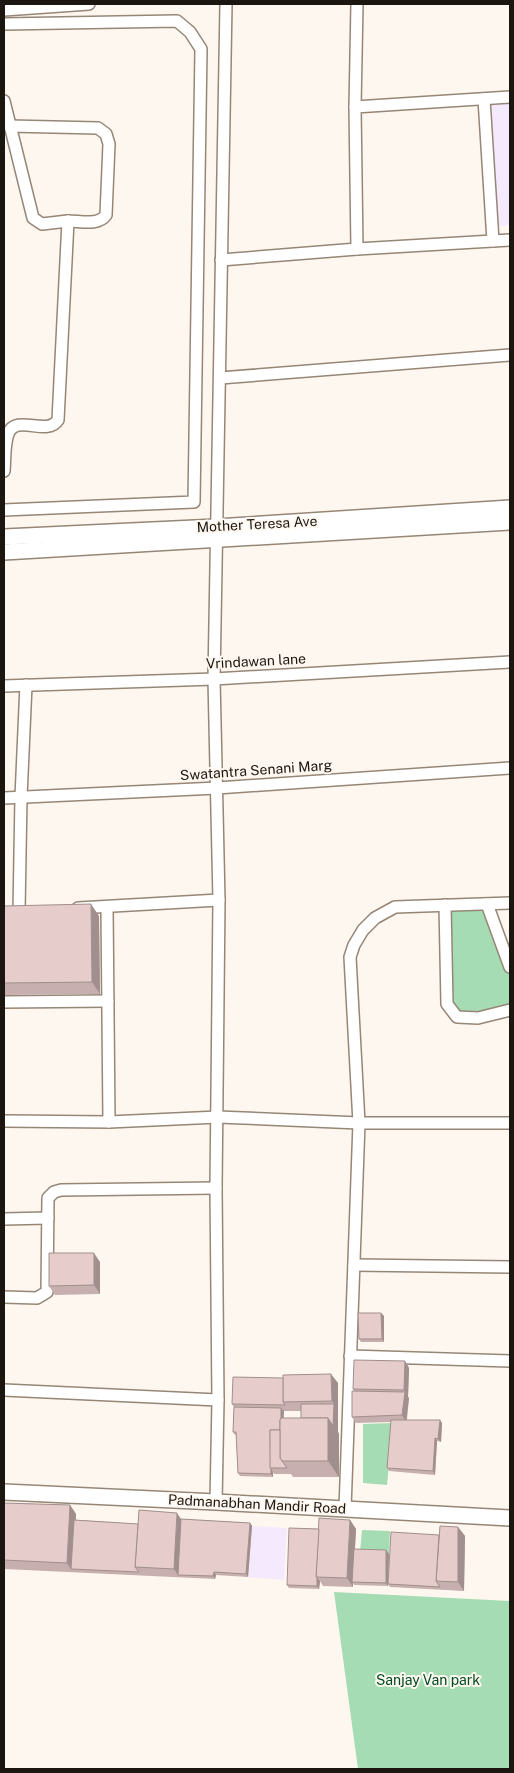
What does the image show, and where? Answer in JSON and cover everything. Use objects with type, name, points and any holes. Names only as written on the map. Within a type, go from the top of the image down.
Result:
[{"type":"street","points":[[4,10],[89,4]]},
{"type":"street","points":[[216,1502],[218,1400],[216,1188],[219,900],[218,788],[214,679],[226,4]]},
{"type":"street","points":[[357,4],[355,107],[357,249]]},
{"type":"street","points":[[4,24],[177,21],[190,32],[201,49],[194,502],[4,510]]},
{"type":"street","points":[[355,107],[510,97]]},
{"type":"street","points":[[484,99],[493,241]]},
{"type":"street","points":[[4,101],[9,126],[33,218],[42,224],[68,221],[96,222],[104,219],[106,216],[110,144],[106,134],[98,128],[9,126]]},
{"type":"street","points":[[4,471],[8,435],[12,429],[19,425],[49,427],[56,424],[58,420],[68,221]]},
{"type":"street","points":[[221,260],[357,249],[510,240]]},
{"type":"street","points":[[220,378],[510,355]]},
{"type":"street","name":"Mother Teresa Ave","points":[[4,537],[216,533],[510,508]]},
{"type":"street","points":[[4,552],[216,533],[510,522]]},
{"type":"street","name":"Vrindawan lane","points":[[4,686],[214,679],[510,662]]},
{"type":"street","points":[[4,911],[24,910],[21,797],[26,685]]},
{"type":"street","name":"Swatantra Senani Marg","points":[[4,798],[218,788],[510,768]]},
{"type":"street","points":[[68,908],[219,900]]},
{"type":"street","points":[[344,1509],[359,1123],[350,957],[354,945],[364,930],[375,918],[395,907],[510,903]]},
{"type":"street","points":[[487,904],[510,968]]},
{"type":"street","points":[[445,905],[447,1004],[457,1017],[478,1018],[510,1010]]},
{"type":"street","points":[[107,907],[109,1122]]},
{"type":"street","points":[[4,1002],[108,1001]]},
{"type":"street","points":[[4,1121],[109,1122],[218,1116],[359,1123],[510,1123]]},
{"type":"street","points":[[4,1297],[37,1298],[46,1292],[48,1198],[54,1192],[61,1190],[216,1188]]},
{"type":"street","points":[[4,1219],[48,1218]]},
{"type":"street","points":[[354,1264],[510,1267]]},
{"type":"street","points":[[350,1356],[510,1361]]},
{"type":"street","points":[[4,1390],[218,1400]]},
{"type":"street","name":"Padmanabhan Mandir Road","points":[[4,1492],[510,1518]]},
{"type":"shaded area","points":[[510,102],[510,225],[496,227],[488,104]]},
{"type":"shaded area","points":[[252,1526],[287,1528],[284,1580],[248,1577]]},
{"type":"green space","points":[[486,905],[510,974],[510,1005],[477,1015],[461,1015],[448,1002],[447,907]]},
{"type":"green space","points":[[393,1423],[387,1485],[363,1483],[363,1424]]},
{"type":"green space","points":[[362,1530],[390,1531],[389,1554],[360,1552]]},
{"type":"green space","name":"Sanjay Van park","points":[[334,1592],[510,1601],[510,1769],[358,1769]]},
{"type":"building","points":[[91,904],[92,982],[4,983],[4,906]]},
{"type":"building","points":[[49,1253],[94,1253],[94,1285],[49,1286]]},
{"type":"building","points":[[358,1313],[381,1313],[382,1339],[359,1339]]},
{"type":"building","points":[[354,1360],[405,1361],[404,1390],[353,1389]]},
{"type":"building","points":[[331,1374],[332,1401],[283,1402],[283,1375]]},
{"type":"building","points":[[233,1377],[283,1378],[283,1402],[285,1405],[232,1404]]},
{"type":"building","points":[[352,1391],[405,1392],[402,1415],[352,1417]]},
{"type":"building","points":[[301,1404],[334,1404],[333,1426],[328,1418],[301,1418]]},
{"type":"building","points":[[234,1407],[281,1408],[280,1430],[270,1430],[271,1474],[238,1473],[236,1432],[233,1432]]},
{"type":"building","points":[[281,1418],[328,1418],[328,1461],[282,1461],[280,1458]]},
{"type":"building","points":[[391,1420],[440,1420],[438,1439],[435,1438],[433,1471],[387,1468]]},
{"type":"building","points":[[270,1430],[280,1430],[280,1458],[287,1468],[270,1468]]},
{"type":"building","points":[[4,1503],[70,1505],[67,1563],[4,1560]]},
{"type":"building","points":[[139,1510],[177,1513],[174,1569],[135,1567]]},
{"type":"building","points":[[319,1518],[350,1520],[347,1578],[316,1577]]},
{"type":"building","points":[[181,1519],[250,1523],[246,1574],[214,1572],[213,1576],[178,1575]]},
{"type":"building","points":[[74,1520],[138,1524],[135,1567],[139,1572],[71,1569]]},
{"type":"building","points":[[440,1526],[458,1527],[458,1582],[436,1581]]},
{"type":"building","points":[[289,1528],[319,1529],[317,1586],[287,1585]]},
{"type":"building","points":[[391,1532],[439,1535],[436,1581],[440,1587],[388,1584]]},
{"type":"building","points":[[354,1549],[386,1550],[386,1583],[352,1582]]}]
